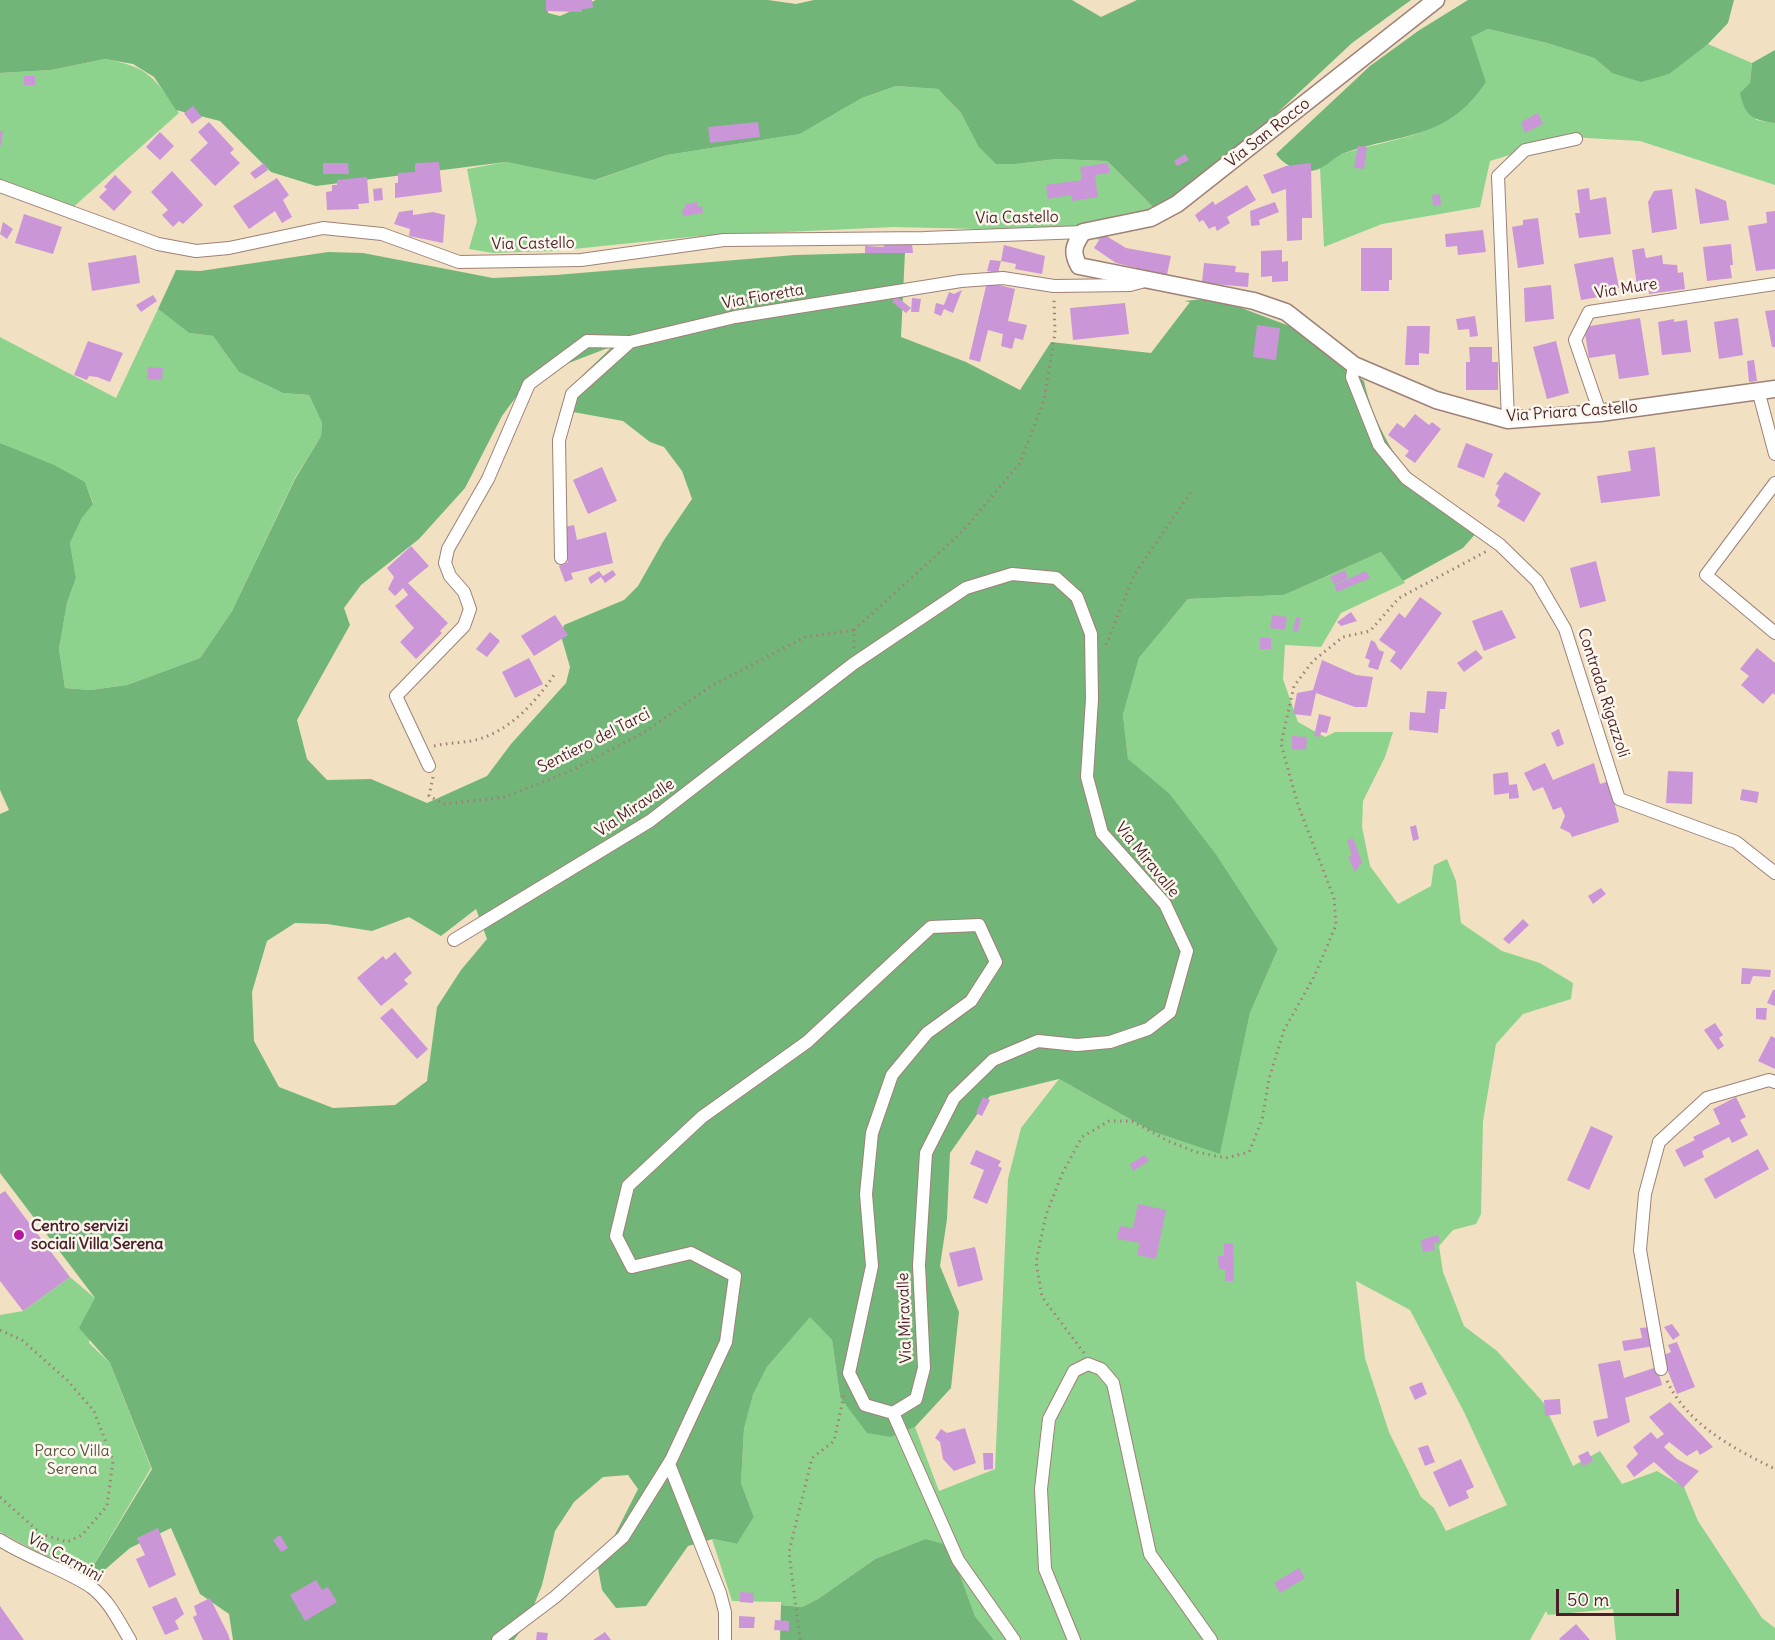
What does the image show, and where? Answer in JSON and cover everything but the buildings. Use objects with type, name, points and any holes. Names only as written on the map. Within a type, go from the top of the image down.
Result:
[{"type":"street","name":"Via San Rocco","points":[[1083,232],[1151,218],[1166,212],[1436,0]]},
{"type":"street","points":[[1508,420],[1498,176],[1525,150],[1576,139]]},
{"type":"street","name":"Via Castello","points":[[0,186],[158,244],[195,252],[229,248],[324,228],[382,234],[459,262],[581,260],[724,240],[924,238],[1083,232]]},
{"type":"street","name":"Via Priara Castello","points":[[1083,232],[1074,246],[1074,257],[1079,267],[1254,301],[1286,312],[1354,365],[1436,400],[1508,420],[1600,413],[1767,389]]},
{"type":"street","name":"Via Fioretta","points":[[561,558],[559,440],[572,394],[630,342],[735,317],[961,281],[1003,278],[1054,286],[1130,285],[1145,281]]},
{"type":"street","name":"Via Mure","points":[[1600,413],[1575,340],[1589,312],[1775,284]]},
{"type":"street","points":[[429,766],[396,696],[464,626],[470,609],[464,592],[450,576],[445,563],[448,549],[488,479],[529,384],[587,341],[630,342]]},
{"type":"street","name":"Contrada Rigazzoli","points":[[1354,365],[1352,377],[1378,445],[1406,478],[1500,545],[1537,581],[1565,629],[1619,799],[1736,842],[1775,873]]},
{"type":"street","points":[[1767,389],[1775,454]]},
{"type":"street","points":[[1775,483],[1706,575],[1775,633]]},
{"type":"street","name":"Via Miravalle","points":[[454,940],[650,821],[854,664],[966,588],[1012,574],[1056,578],[1077,597],[1091,634],[1092,699],[1087,777],[1102,833],[1165,904],[1186,951],[1170,1012],[1148,1029],[1110,1042],[1077,1045],[1038,1041],[993,1060],[954,1098],[926,1154],[919,1265],[924,1368],[916,1399],[893,1413]]},
{"type":"street","points":[[498,1640],[555,1597],[622,1537],[669,1464],[726,1342],[735,1276],[691,1253],[632,1267],[616,1236],[628,1186],[702,1117],[807,1042],[932,927],[979,925],[996,962],[971,1001],[927,1033],[892,1075],[872,1133],[866,1194],[872,1266],[849,1373],[865,1405],[893,1413],[958,1560],[1014,1640]]},
{"type":"street","points":[[1661,1369],[1640,1250],[1645,1194],[1659,1142],[1707,1098],[1769,1080],[1775,1082]]},
{"type":"street","points":[[1074,1640],[1045,1569],[1041,1489],[1049,1419],[1074,1371],[1089,1364],[1101,1369],[1113,1383],[1150,1554],[1211,1640]]},
{"type":"street","points":[[669,1464],[720,1593],[725,1612],[725,1640]]},
{"type":"street","name":"Via Carmini","points":[[0,1540],[91,1587],[103,1599],[130,1640]]},
{"type":"path","points":[[854,664],[854,630],[962,532],[1020,463],[1044,400],[1055,333],[1054,286]]},
{"type":"path","points":[[1106,647],[1134,575],[1191,492]]},
{"type":"path","points":[[1089,1364],[1084,1352],[1042,1297],[1036,1262],[1046,1215],[1062,1174],[1082,1137],[1109,1121],[1132,1121],[1168,1141],[1196,1152],[1226,1158],[1249,1152],[1262,1120],[1269,1079],[1284,1030],[1314,977],[1336,925],[1334,897],[1298,805],[1281,744],[1294,687],[1313,661],[1343,637],[1370,631],[1398,598],[1453,567],[1500,545]]},
{"type":"path","name":"Sentiero del Tarci","points":[[429,766],[433,776],[429,796],[446,804],[505,797],[567,771],[643,732],[712,685],[805,637],[854,630]]},
{"type":"path","points":[[430,747],[486,736],[519,716],[541,695],[556,672]]},
{"type":"path","points":[[0,1330],[22,1340],[67,1380],[94,1411],[113,1461],[107,1506],[82,1535],[67,1542],[41,1534],[0,1497]]},
{"type":"path","points":[[1661,1369],[1675,1399],[1725,1444],[1775,1469]]},
{"type":"path","points":[[800,1640],[789,1552],[813,1458],[834,1441],[849,1373]]},
{"type":"green space","points":[[0,0],[547,0],[548,13],[560,16],[596,0],[768,0],[796,4],[814,0],[1072,0],[1101,17],[1137,0],[1411,0],[1352,43],[1260,129],[1158,212],[1107,161],[1057,159],[996,164],[978,146],[961,113],[938,89],[896,86],[862,98],[800,134],[667,155],[595,180],[506,162],[316,186],[271,172],[220,121],[176,110],[154,77],[133,64],[105,59],[51,70],[0,73]]},
{"type":"green space","points":[[1468,0],[1734,0],[1728,23],[1708,44],[1669,74],[1641,82],[1612,73],[1594,58],[1547,43],[1488,29],[1471,37],[1486,82],[1471,101],[1441,124],[1406,137],[1347,152],[1316,170],[1299,170],[1279,158],[1276,154],[1370,66],[1418,31]]},
{"type":"green space","points":[[1488,29],[1547,43],[1594,58],[1612,73],[1692,54],[1708,44],[1752,63],[1750,83],[1756,120],[1775,123],[1775,185],[1640,141],[1569,137],[1490,161],[1480,207],[1382,224],[1324,247],[1320,168],[1345,153],[1425,131],[1457,113],[1472,100],[1486,82],[1470,37]]},
{"type":"green space","points":[[1775,50],[1775,123],[1751,116],[1744,107],[1740,93],[1750,83],[1752,63]]},
{"type":"green space","points":[[105,59],[142,70],[163,91],[179,113],[70,210],[0,183],[0,73],[51,70]]},
{"type":"green space","points":[[896,86],[938,89],[961,113],[978,146],[1016,164],[1057,159],[1107,161],[1158,212],[1101,240],[1060,231],[894,227],[700,236],[554,251],[493,253],[469,249],[477,221],[467,169],[506,162],[596,180],[667,155],[800,134],[862,98]]},
{"type":"green space","points":[[328,252],[363,253],[493,278],[795,255],[905,252],[901,337],[966,362],[1020,390],[1051,342],[1151,353],[1190,302],[1184,301],[1215,298],[1292,327],[1364,381],[1376,418],[1396,456],[1412,474],[1478,531],[1463,548],[1403,581],[1381,552],[1284,595],[1188,599],[1139,658],[1123,715],[1128,759],[1170,794],[1216,854],[1278,949],[1250,1013],[1220,1154],[1151,1131],[1059,1079],[990,1096],[950,1153],[947,1219],[940,1266],[959,1312],[951,1388],[915,1427],[891,1437],[867,1433],[840,1397],[832,1340],[810,1317],[767,1367],[753,1395],[744,1429],[741,1483],[754,1517],[737,1544],[713,1539],[688,1546],[646,1606],[616,1608],[602,1590],[598,1568],[638,1489],[628,1475],[603,1477],[574,1502],[555,1531],[542,1585],[528,1620],[514,1640],[233,1640],[229,1614],[200,1594],[171,1528],[130,1548],[93,1580],[86,1578],[152,1469],[110,1363],[79,1328],[95,1298],[0,1173],[0,814],[9,810],[0,790],[0,443],[54,465],[85,482],[93,504],[82,518],[70,543],[76,578],[67,603],[59,649],[65,688],[90,690],[127,685],[200,658],[232,611],[295,479],[321,436],[322,423],[309,395],[283,393],[239,372],[213,336],[189,333],[158,309],[176,270],[200,271]],"holes":[[[613,346],[565,392],[573,412],[623,421],[650,442],[664,447],[682,471],[692,499],[664,540],[638,586],[624,600],[564,625],[561,636],[570,667],[566,683],[511,744],[487,776],[427,803],[371,779],[327,780],[307,759],[297,720],[350,625],[344,608],[361,585],[419,539],[465,488],[502,416],[530,378]],[[476,909],[487,939],[461,970],[437,1007],[427,1081],[395,1105],[333,1108],[279,1087],[254,1041],[252,992],[267,941],[295,923],[327,924],[372,931],[409,917],[441,936]]]},
{"type":"green space","points":[[158,309],[189,333],[213,336],[239,372],[283,393],[309,395],[322,423],[321,436],[295,478],[232,611],[200,658],[127,685],[90,690],[65,688],[59,649],[67,603],[76,578],[70,543],[82,518],[93,503],[85,482],[0,443],[0,337],[116,398]]},
{"type":"green space","points":[[1381,552],[1405,583],[1341,613],[1321,647],[1285,645],[1283,679],[1298,722],[1325,737],[1335,732],[1393,732],[1385,757],[1363,801],[1362,827],[1370,866],[1398,904],[1431,886],[1434,865],[1447,859],[1456,881],[1461,923],[1502,951],[1540,963],[1573,983],[1571,999],[1523,1014],[1496,1044],[1483,1121],[1481,1214],[1476,1224],[1453,1230],[1439,1246],[1443,1272],[1464,1326],[1497,1351],[1543,1402],[1573,1466],[1600,1451],[1622,1484],[1657,1471],[1684,1487],[1698,1521],[1762,1618],[1775,1628],[1775,1640],[1616,1640],[1613,1609],[1548,1615],[1546,1611],[1530,1640],[994,1640],[975,1616],[960,1575],[925,1539],[875,1559],[818,1599],[802,1607],[781,1605],[781,1602],[732,1601],[712,1539],[737,1544],[754,1517],[741,1483],[744,1429],[753,1395],[767,1367],[810,1316],[832,1340],[840,1397],[891,1437],[915,1427],[939,1491],[995,1469],[1008,1179],[1021,1128],[1059,1079],[1151,1131],[1220,1153],[1250,1013],[1278,949],[1216,854],[1170,794],[1128,760],[1123,715],[1139,658],[1188,599],[1284,595]],"holes":[[[1356,1281],[1410,1310],[1464,1412],[1507,1505],[1446,1531],[1434,1508],[1421,1497],[1389,1432],[1365,1358]]]},
{"type":"green space","name":"Parco Villa Serena","points":[[70,1277],[96,1299],[89,1343],[110,1363],[151,1468],[86,1578],[0,1532],[0,1315],[23,1311]]},
{"type":"green space","points":[[925,1539],[944,1544],[960,1575],[975,1616],[994,1640],[780,1640],[781,1605],[802,1607],[818,1599],[875,1559]]},
{"type":"place","name":"Centro servizi sociali Villa Serena","points":[[19,1235]]}]
